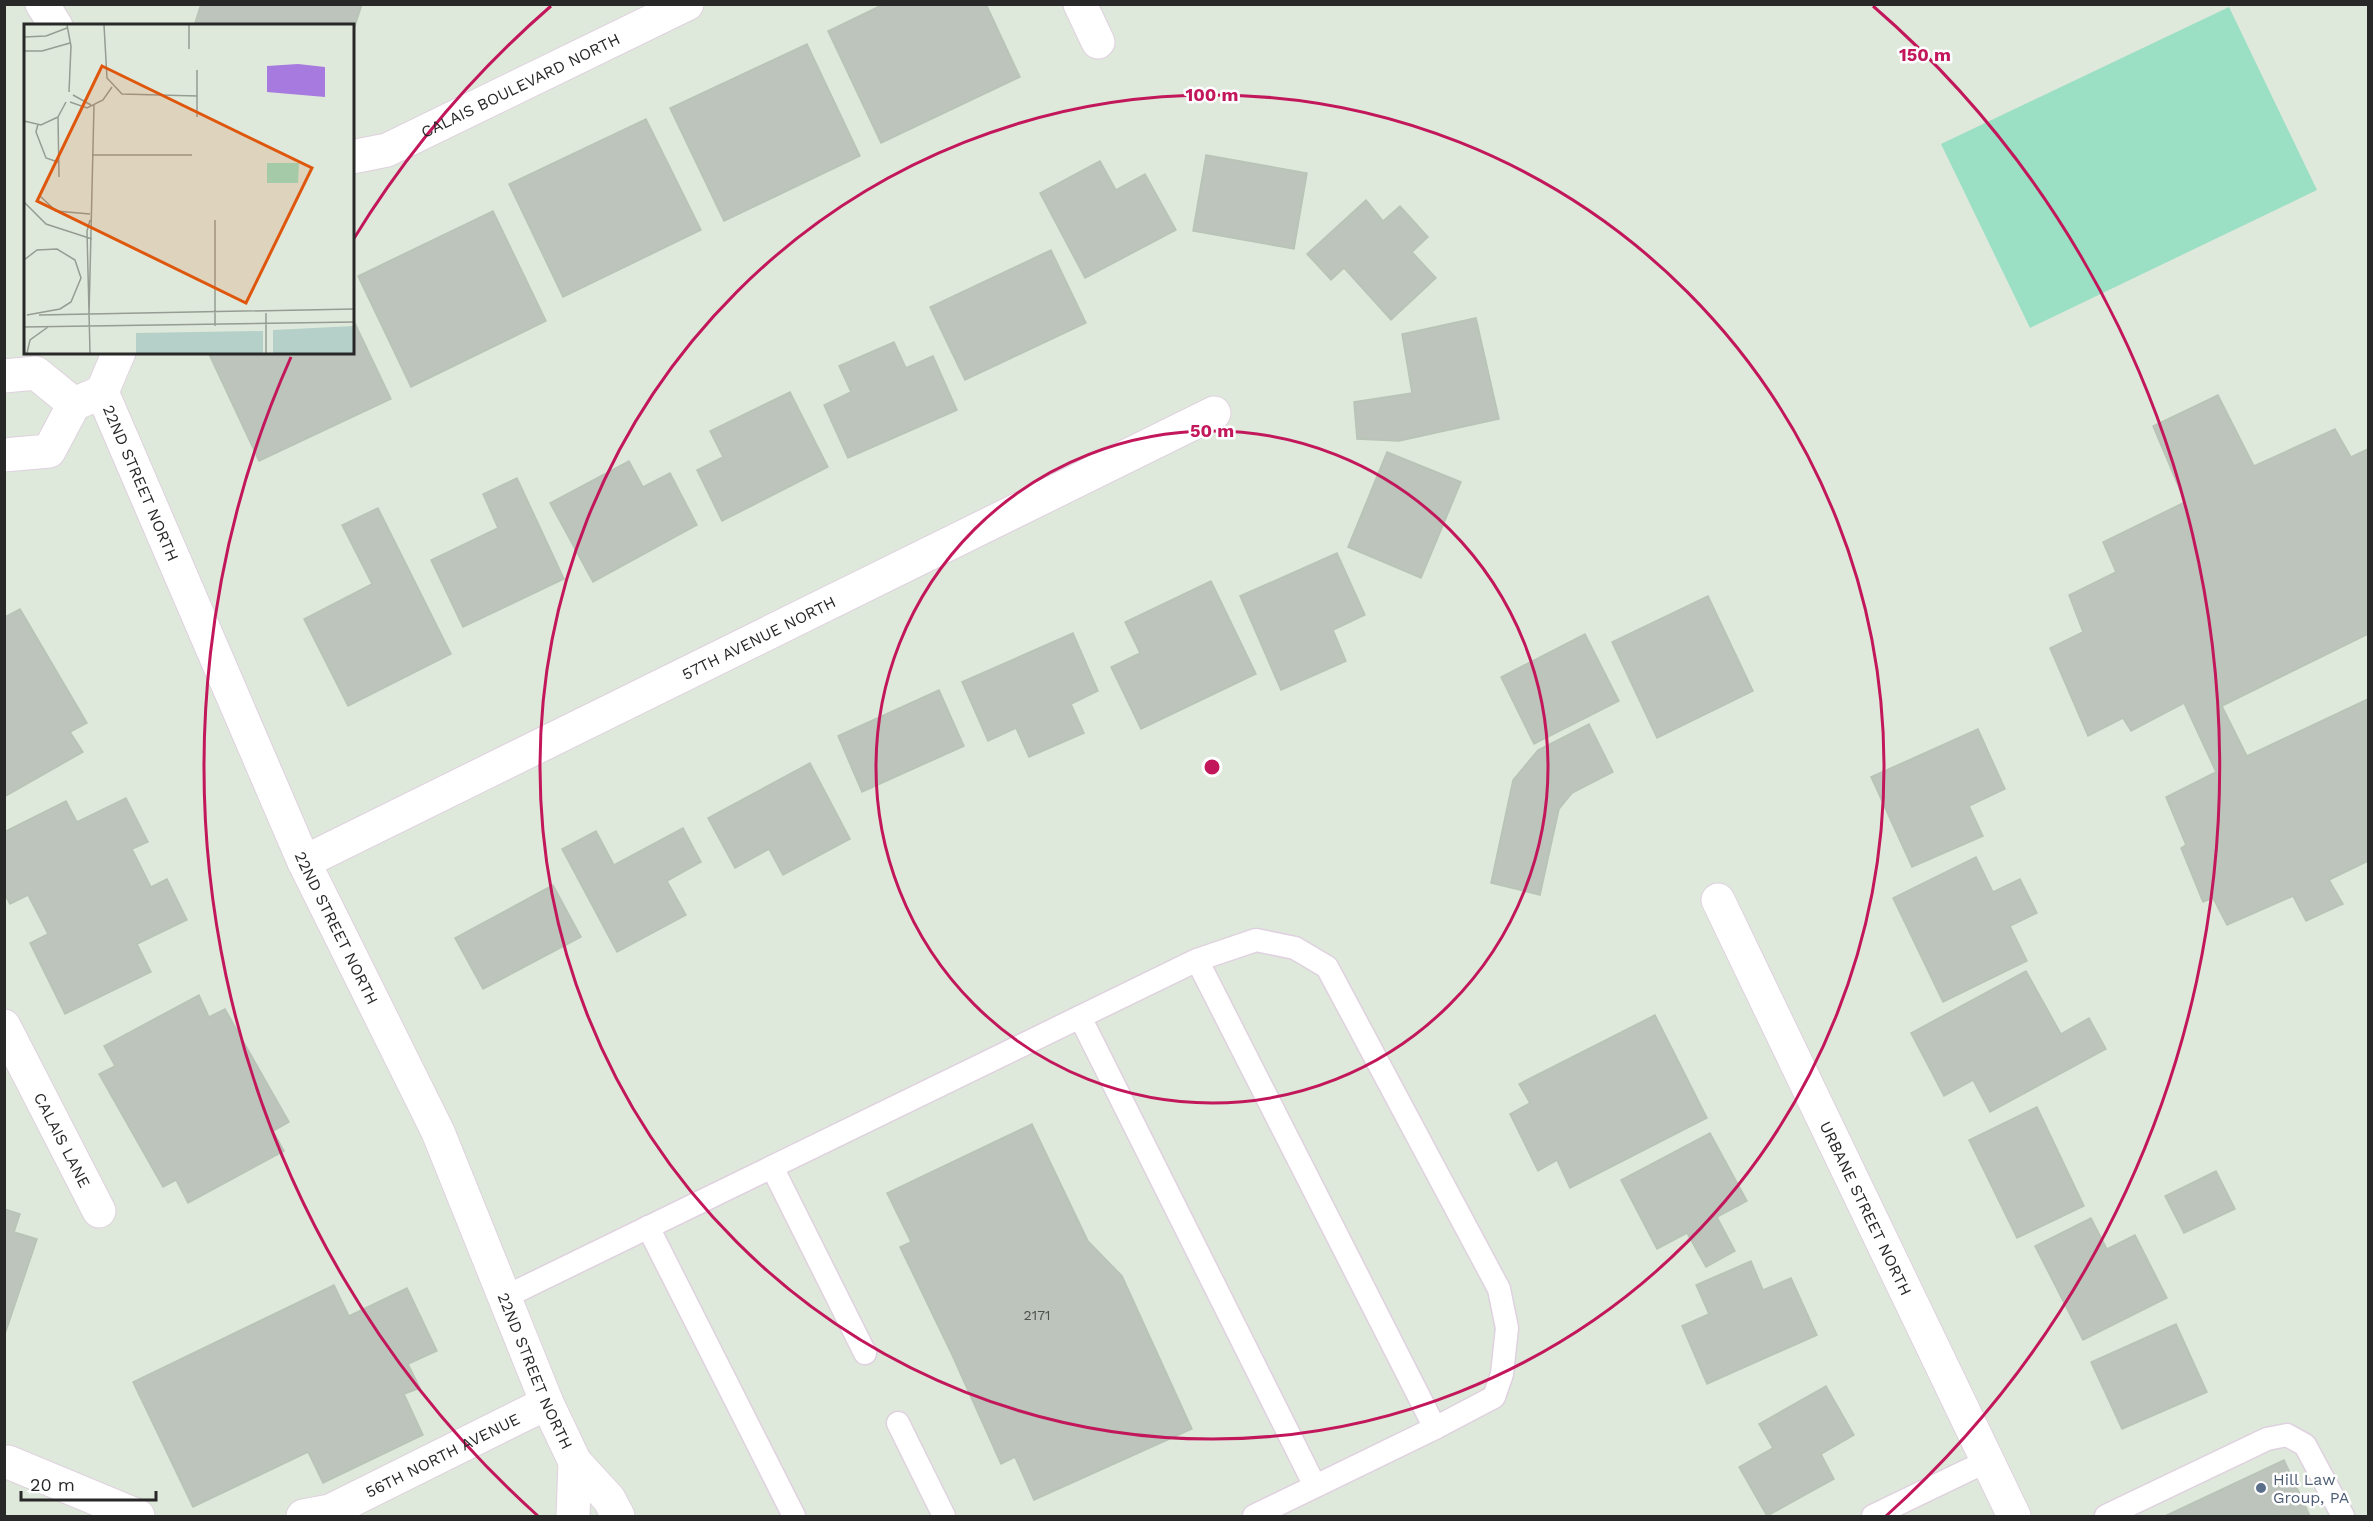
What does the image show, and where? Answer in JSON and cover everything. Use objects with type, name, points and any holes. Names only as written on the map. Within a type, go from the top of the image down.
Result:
[{"type":"street","points":[[42,4],[55,24]]},
{"type":"street","name":"CALAIS BOULEVARD NORTH","points":[[354,157],[387,150],[687,4]]},
{"type":"street","points":[[1080,4],[1098,42]]},
{"type":"street","points":[[4,455],[49,451],[117,354]]},
{"type":"street","points":[[4,376],[36,373],[88,398]]},
{"type":"street","name":"22ND STREET NORTH","points":[[88,398],[304,862],[438,1131],[547,1404],[575,1462],[609,1499],[618,1516]]},
{"type":"street","name":"57TH AVENUE NORTH","points":[[304,862],[1214,413]]},
{"type":"street","name":"URBANE STREET NORTH","points":[[1718,900],[2014,1516]]},
{"type":"street","name":"CALAIS LANE","points":[[4,1026],[15,1074],[99,1211]]},
{"type":"street","name":"56TH NORTH AVENUE","points":[[303,1516],[330,1511],[547,1404]]},
{"type":"street","points":[[8,1462],[138,1516]]},
{"type":"street","name":"22ND STREET NORTH","points":[[573,1516],[575,1462]]},
{"type":"lane","points":[[505,1297],[1197,960],[1256,940],[1296,948],[1327,967],[1499,1289],[1507,1328],[1502,1374],[1494,1397],[1436,1428],[1254,1516]]},
{"type":"lane","points":[[1197,960],[1436,1428]]},
{"type":"lane","points":[[1080,1017],[1315,1486]]},
{"type":"lane","points":[[772,1167],[865,1353]]},
{"type":"lane","points":[[648,1227],[794,1516]]},
{"type":"lane","points":[[898,1424],[944,1516]]},
{"type":"lane","points":[[2106,1516],[2267,1439],[2287,1435],[2305,1445],[2343,1516]]},
{"type":"lane","points":[[1873,1516],[1988,1461]]},
{"type":"green space","points":[[2229,7],[2317,190],[2030,328],[1941,144]]},
{"type":"building","points":[[201,4],[362,4],[354,29],[354,24],[195,24]]},
{"type":"building","points":[[884,4],[986,4],[1020,77],[881,143],[828,31]]},
{"type":"building","points":[[807,44],[860,156],[724,221],[670,108]]},
{"type":"building","points":[[646,119],[701,230],[563,297],[509,184]]},
{"type":"building","points":[[1206,155],[1307,173],[1294,249],[1193,231]]},
{"type":"building","points":[[1100,161],[1116,190],[1145,174],[1176,230],[1085,278],[1040,193]]},
{"type":"building","points":[[1366,200],[1383,221],[1400,206],[1428,237],[1412,252],[1436,278],[1391,320],[1344,268],[1331,280],[1307,254]]},
{"type":"building","points":[[493,211],[546,321],[411,387],[358,276]]},
{"type":"building","points":[[1051,250],[1086,323],[965,380],[930,307]]},
{"type":"building","points":[[1476,318],[1499,419],[1399,441],[1357,439],[1354,402],[1412,393],[1402,334]]},
{"type":"building","points":[[354,321],[391,399],[259,461],[209,354],[354,354]]},
{"type":"building","points":[[894,342],[906,368],[933,356],[957,410],[848,458],[824,405],[851,392],[839,366]]},
{"type":"building","points":[[790,392],[828,467],[722,521],[697,470],[723,457],[710,431]]},
{"type":"building","points":[[2218,395],[2254,466],[2335,429],[2351,457],[2368,449],[2368,634],[2222,706],[2247,756],[2368,699],[2368,861],[2329,880],[2343,904],[2306,921],[2293,896],[2227,925],[2213,898],[2203,902],[2181,848],[2186,845],[2166,797],[2216,772],[2184,703],[2131,731],[2123,718],[2088,736],[2050,648],[2083,632],[2069,595],[2116,572],[2103,542],[2185,502],[2153,426]]},
{"type":"building","points":[[1387,452],[1461,482],[1421,578],[1348,547]]},
{"type":"building","points":[[629,461],[643,487],[670,473],[697,525],[593,582],[550,503]]},
{"type":"building","points":[[517,478],[564,579],[463,627],[431,560],[498,528],[483,494]]},
{"type":"building","points":[[378,508],[451,654],[348,706],[304,619],[372,584],[342,525]]},
{"type":"building","points":[[1337,553],[1365,615],[1333,630],[1346,661],[1281,690],[1240,596]]},
{"type":"building","points":[[1211,581],[1256,674],[1141,729],[1111,667],[1140,653],[1125,622]]},
{"type":"building","points":[[1708,596],[1753,691],[1657,738],[1612,642]]},
{"type":"building","points":[[20,609],[87,723],[70,732],[83,752],[4,797],[4,615],[5,617]]},
{"type":"building","points":[[1073,633],[1098,691],[1071,704],[1084,733],[1029,757],[1016,728],[988,741],[962,682]]},
{"type":"building","points":[[1585,634],[1619,701],[1534,744],[1501,677]]},
{"type":"building","points":[[939,690],[964,746],[862,792],[838,736]]},
{"type":"building","points":[[1589,724],[1613,772],[1572,793],[1559,809],[1540,895],[1491,883],[1513,780],[1538,750]]},
{"type":"building","points":[[1978,729],[2005,789],[1969,806],[1983,836],[1912,867],[1871,777]]},
{"type":"building","points":[[810,763],[850,839],[783,875],[769,849],[735,868],[708,818]]},
{"type":"building","points":[[126,798],[148,842],[132,849],[151,887],[167,879],[187,920],[137,944],[151,972],[65,1014],[30,943],[48,934],[28,895],[10,904],[4,893],[4,832],[66,801],[77,822]]},
{"type":"building","points":[[683,828],[701,862],[667,881],[686,915],[617,952],[562,849],[596,831],[614,865]]},
{"type":"building","points":[[1976,857],[1993,892],[2020,879],[2037,913],[2010,926],[2027,961],[1943,1002],[1893,898]]},
{"type":"building","points":[[553,885],[581,937],[483,989],[455,938]]},
{"type":"building","points":[[2026,971],[2061,1034],[2089,1018],[2106,1049],[1990,1112],[1973,1080],[1944,1096],[1911,1033]]},
{"type":"building","points":[[199,995],[209,1017],[225,1009],[289,1122],[273,1131],[284,1151],[188,1203],[176,1180],[163,1187],[99,1074],[115,1066],[104,1046]]},
{"type":"building","points":[[1655,1015],[1707,1118],[1570,1188],[1557,1160],[1538,1171],[1510,1114],[1530,1103],[1519,1084]]},
{"type":"building","points":[[2037,1107],[2084,1206],[2017,1238],[1969,1140]]},
{"type":"building","points":[[1032,1124],[1088,1241],[1122,1276],[1192,1429],[1034,1500],[1015,1457],[1001,1464],[900,1247],[911,1242],[887,1193]]},
{"type":"building","points":[[1710,1133],[1747,1201],[1717,1217],[1735,1251],[1706,1267],[1687,1233],[1657,1249],[1621,1180]]},
{"type":"building","points":[[2216,1171],[2235,1209],[2184,1233],[2165,1196]]},
{"type":"building","points":[[4,1209],[20,1214],[14,1232],[37,1239],[4,1337]]},
{"type":"building","points":[[2091,1218],[2107,1249],[2135,1235],[2167,1298],[2083,1340],[2035,1246]]},
{"type":"building","points":[[1751,1261],[1763,1290],[1791,1278],[1817,1335],[1707,1384],[1682,1326],[1709,1314],[1696,1285]]},
{"type":"building","points":[[334,1285],[349,1316],[407,1288],[437,1351],[408,1364],[420,1388],[404,1394],[423,1435],[323,1483],[308,1452],[193,1507],[133,1382]]},
{"type":"building","points":[[2176,1324],[2207,1392],[2122,1429],[2091,1362]]},
{"type":"building","points":[[1826,1386],[1854,1435],[1821,1454],[1834,1479],[1767,1516],[1739,1467],[1773,1448],[1759,1424]]},
{"type":"building","name":"Hill Law Group, PA","points":[[2284,1460],[2310,1516],[2165,1516]]},
{"type":"place","name":"Hill Law Group, PA","points":[[2261,1488]]}]
